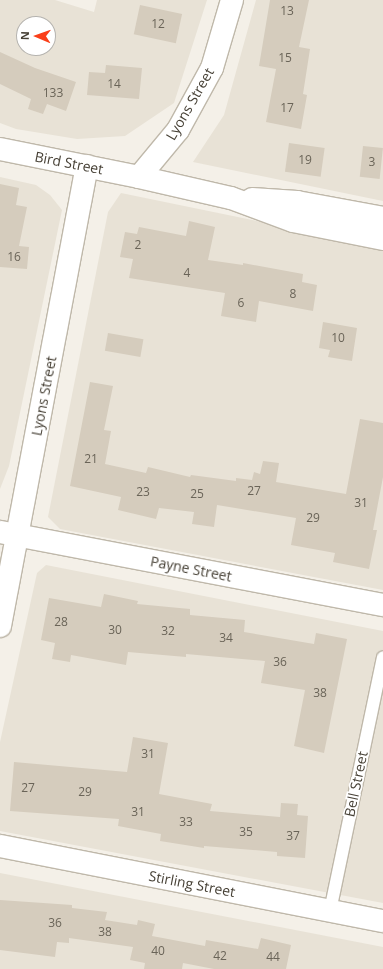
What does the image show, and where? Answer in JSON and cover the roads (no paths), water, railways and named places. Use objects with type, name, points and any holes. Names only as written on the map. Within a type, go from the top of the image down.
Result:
[{"type":"street","name":"Lyons Street","points":[[139,177],[178,130],[212,68],[232,0]]},
{"type":"street","name":"Bird Street","points":[[0,149],[139,177],[231,198]]},
{"type":"street","name":"Lyons Street","points":[[0,626],[9,534],[87,166]]},
{"type":"street","points":[[231,198],[297,202],[383,218]]},
{"type":"street","points":[[231,198],[293,221],[383,239]]},
{"type":"street","name":"Payne Street","points":[[9,534],[383,605]]},
{"type":"street","name":"Stirling Street","points":[[0,846],[383,921]]},
{"type":"lane","name":"Bell Street","points":[[330,911],[383,657]]}]
